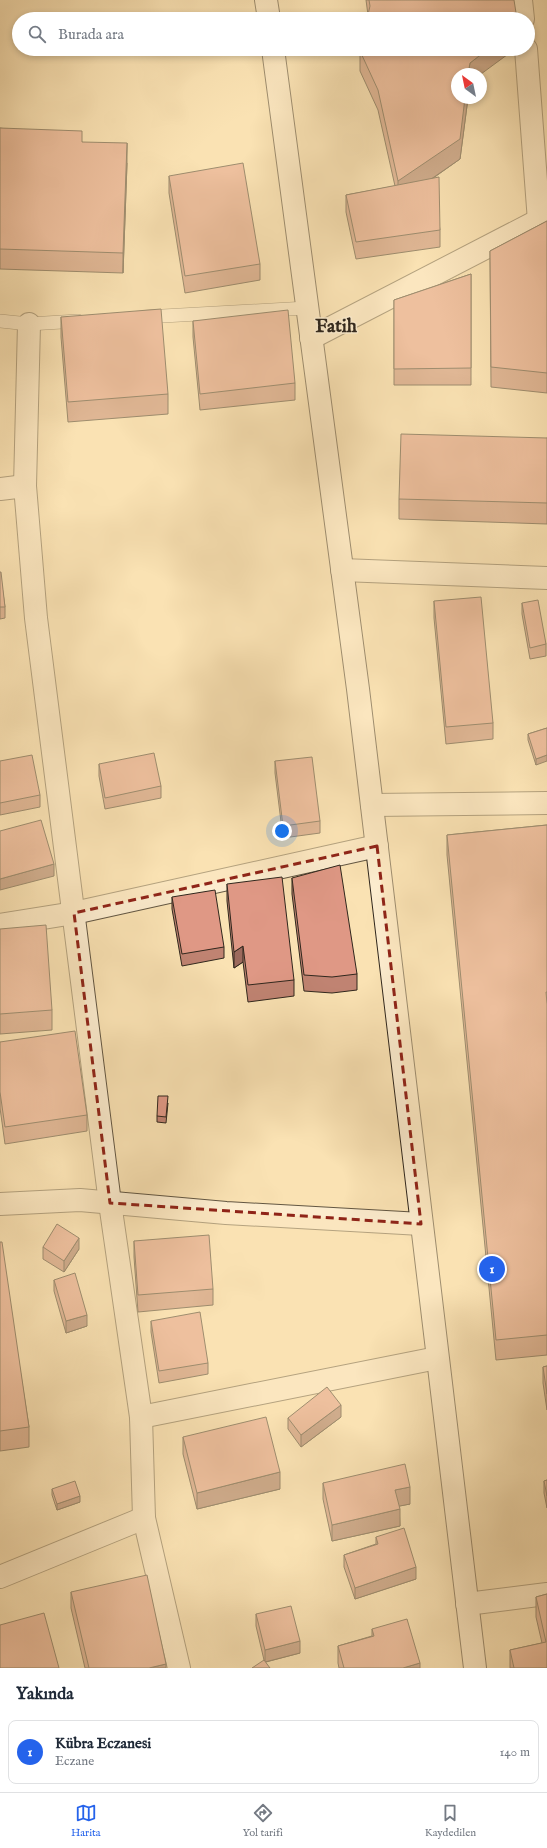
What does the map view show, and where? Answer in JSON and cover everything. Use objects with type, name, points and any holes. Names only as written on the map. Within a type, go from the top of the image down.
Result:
[{"type":"street","points":[[266,0],[268,12]]},
{"type":"street","points":[[521,0],[522,12]]},
{"type":"street","points":[[274,56],[372,804],[466,1604],[475,1668]]},
{"type":"street","points":[[311,338],[543,218],[527,56]]},
{"type":"street","points":[[29,324],[25,486],[36,618],[110,1203],[141,1417],[144,1518],[179,1668]]},
{"type":"street","points":[[0,489],[25,486]]},
{"type":"street","points":[[342,570],[547,578]]},
{"type":"street","points":[[372,804],[547,803]]},
{"type":"street","points":[[0,926],[74,913],[376,846]]},
{"type":"street","points":[[0,1204],[80,1200],[226,1213],[422,1224]]},
{"type":"street","points":[[141,1417],[437,1358]]},
{"type":"street","points":[[0,1577],[144,1518]]},
{"type":"street","points":[[466,1604],[547,1594]]},
{"type":"lane","points":[[132,318],[307,308]]},
{"type":"lane","points":[[0,321],[29,324],[92,320]]},
{"type":"highlighted area","points":[[377,846],[421,1224],[110,1203],[74,913]]},
{"type":"building","points":[[369,0],[514,0],[516,12],[369,12]]},
{"type":"building","points":[[362,56],[479,56],[470,63],[469,68],[451,68],[451,104],[464,104],[460,139],[398,181],[378,90]]},
{"type":"building","points":[[0,128],[82,131],[82,142],[127,143],[123,253],[0,249]]},
{"type":"building","points":[[243,163],[260,264],[185,276],[169,176]]},
{"type":"building","points":[[439,177],[440,230],[356,242],[346,195]]},
{"type":"building","points":[[547,221],[547,373],[491,367],[490,251]]},
{"type":"building","points":[[471,274],[471,368],[394,369],[394,300]]},
{"type":"building","points":[[161,309],[168,394],[68,402],[61,317]]},
{"type":"building","points":[[288,310],[295,383],[200,394],[193,321]]},
{"type":"building","points":[[401,434],[547,438],[547,503],[399,499]]},
{"type":"building","points":[[1,572],[5,607],[0,607]]},
{"type":"building","points":[[481,597],[493,723],[446,727],[434,601]]},
{"type":"building","points":[[538,600],[546,644],[530,648],[522,603]]},
{"type":"building","points":[[547,728],[547,755],[536,759],[528,734]]},
{"type":"building","points":[[154,753],[161,786],[105,798],[99,764]]},
{"type":"building","points":[[32,755],[40,795],[0,803],[0,761]]},
{"type":"building","points":[[312,757],[320,821],[283,826],[275,761]]},
{"type":"building","points":[[41,820],[54,864],[0,879],[0,831]]},
{"type":"building","points":[[547,825],[547,1335],[496,1340],[447,835]]},
{"type":"building","points":[[340,865],[357,974],[332,977],[304,975],[292,878]]},
{"type":"building","points":[[282,877],[294,980],[248,985],[243,946],[234,952],[227,884]]},
{"type":"building","points":[[215,890],[224,947],[182,954],[172,897]]},
{"type":"building","points":[[46,925],[52,1010],[0,1014],[0,929]]},
{"type":"building","points":[[75,1031],[87,1115],[5,1127],[0,1092],[0,1042]]},
{"type":"building","points":[[158,1096],[168,1096],[166,1117],[157,1116]]},
{"type":"building","points":[[57,1224],[79,1238],[64,1261],[43,1247]]},
{"type":"building","points":[[209,1235],[213,1289],[138,1295],[134,1241]]},
{"type":"building","points":[[0,1242],[2,1242],[29,1427],[0,1431]]},
{"type":"building","points":[[75,1273],[87,1315],[66,1321],[54,1280]]},
{"type":"building","points":[[200,1312],[208,1363],[159,1371],[151,1321]]},
{"type":"building","points":[[547,1366],[547,1394],[543,1367]]},
{"type":"building","points":[[327,1387],[341,1405],[301,1435],[288,1418]]},
{"type":"building","points":[[266,1417],[280,1472],[197,1493],[183,1437]]},
{"type":"building","points":[[405,1464],[410,1487],[395,1490],[400,1509],[332,1525],[323,1483]]},
{"type":"building","points":[[547,1480],[547,1496],[544,1481]]},
{"type":"building","points":[[75,1481],[80,1496],[57,1504],[52,1489]]},
{"type":"building","points":[[404,1528],[416,1567],[355,1588],[344,1555],[378,1544],[376,1537]]},
{"type":"building","points":[[147,1575],[166,1664],[149,1668],[89,1668],[71,1592]]},
{"type":"building","points":[[547,1594],[547,1668],[514,1668],[510,1650],[546,1642],[536,1597]]},
{"type":"building","points":[[291,1606],[300,1641],[265,1650],[256,1614]]},
{"type":"building","points":[[44,1613],[59,1668],[0,1668],[0,1625]]},
{"type":"building","points":[[407,1619],[420,1663],[403,1668],[344,1668],[338,1646],[374,1636],[372,1629]]},
{"type":"building","points":[[264,1660],[270,1668],[252,1668]]},
{"type":"place","name":"Kübra Eczanesi","points":[[492,1269]]},
{"type":"district","name":"Fatih","points":[[336,327]]}]
